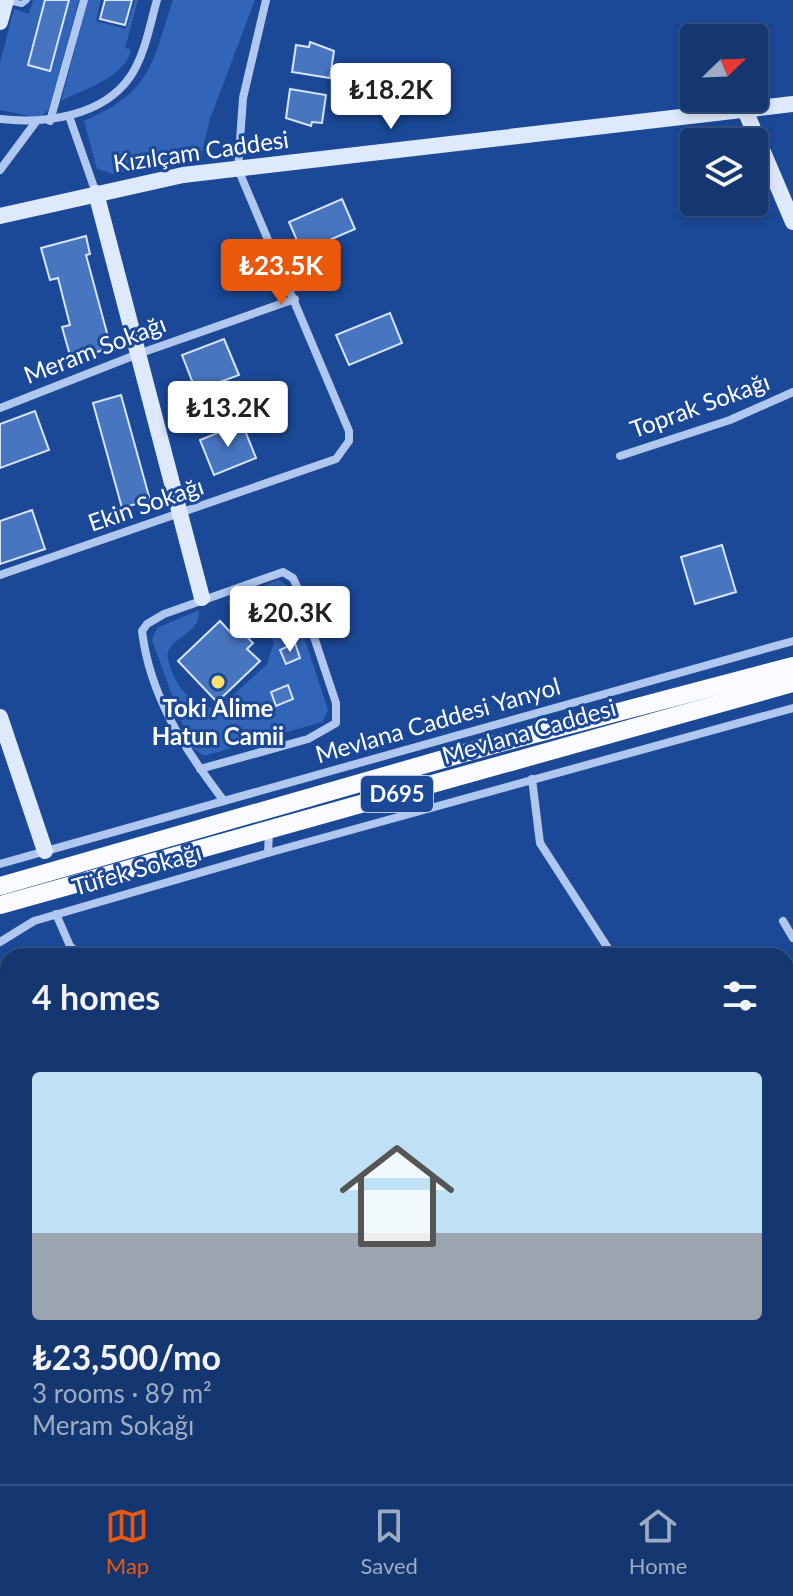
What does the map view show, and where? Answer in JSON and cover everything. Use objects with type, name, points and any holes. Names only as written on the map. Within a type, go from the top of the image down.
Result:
[{"type":"main road","name":"Mevlana Caddesi","points":[[0,886],[489,746],[793,666]]},
{"type":"main road","name":"Mevlana Caddesi","points":[[0,905],[793,683]]},
{"type":"street","points":[[0,22],[6,0]]},
{"type":"street","points":[[50,121],[84,0]]},
{"type":"street","points":[[0,119],[35,123],[50,121],[69,116],[102,99],[130,77],[157,0]]},
{"type":"street","points":[[266,0],[243,98],[238,169],[295,299]]},
{"type":"street","name":"Kızılçam Caddesi","points":[[768,107],[793,104]]},
{"type":"street","name":"Kızılçam Caddesi","points":[[0,216],[149,180],[728,112]]},
{"type":"street","points":[[746,112],[793,222]]},
{"type":"street","points":[[69,116],[96,193],[202,598]]},
{"type":"street","points":[[0,170],[35,123]]},
{"type":"street","name":"Meram Sokağı","points":[[0,408],[138,354],[295,299]]},
{"type":"street","name":"Ekin Sokağı","points":[[0,575],[336,459],[345,448],[349,431],[295,299]]},
{"type":"street","name":"Toprak Sokağı","points":[[620,456],[730,420],[793,392]]},
{"type":"street","points":[[200,769],[308,739],[336,723],[336,703],[298,589],[293,578],[283,572],[202,598],[153,619],[142,631],[149,665],[177,736],[200,769],[224,801]]},
{"type":"street","name":"Mevlana Caddesi Yanyol","points":[[0,864],[793,641]]},
{"type":"street","name":"Tüfek Sokağı","points":[[0,942],[34,921],[56,914],[793,708]]},
{"type":"street","points":[[0,717],[45,851]]},
{"type":"street","points":[[532,779],[540,843],[608,948]]},
{"type":"street","points":[[268,853],[269,832]]},
{"type":"street","points":[[56,914],[66,948]]},
{"type":"street","points":[[783,921],[793,938]]},
{"type":"street","points":[[65,938],[74,948]]},
{"type":"lane","points":[[6,0],[22,4],[27,0]]},
{"type":"shaded area","points":[[33,0],[79,0],[49,109],[40,118],[0,110],[0,63],[14,9],[29,14]]},
{"type":"shaded area","points":[[88,0],[101,0],[96,21],[126,29],[135,0],[138,0],[125,48],[131,50],[121,68],[112,75],[61,101]]},
{"type":"shaded area","points":[[173,0],[255,0],[210,119],[201,156],[114,174],[97,169],[84,121],[124,99],[146,74]]},
{"type":"shaded area","points":[[278,580],[287,585],[328,710],[322,722],[204,756],[191,747],[152,640],[157,628],[199,610],[193,628],[174,643],[168,652],[168,659],[182,689],[193,699],[217,710],[267,664],[274,642],[243,607],[234,613],[228,600]]},
{"type":"building","points":[[45,0],[69,0],[50,71],[28,65]]},
{"type":"building","points":[[105,0],[132,0],[125,25],[100,19]]},
{"type":"building","points":[[310,42],[334,51],[330,78],[292,72],[296,45],[309,47]]},
{"type":"building","points":[[290,89],[326,95],[322,123],[312,122],[311,126],[286,118]]},
{"type":"building","points":[[342,199],[355,229],[302,252],[289,222]]},
{"type":"building","points":[[86,236],[90,254],[86,255],[111,348],[71,359],[62,327],[70,325],[58,278],[50,280],[41,248]]},
{"type":"building","points":[[390,313],[402,343],[349,365],[336,335]]},
{"type":"building","points":[[224,339],[239,375],[196,391],[182,355]]},
{"type":"building","points":[[121,395],[150,500],[122,508],[93,403]]},
{"type":"building","points":[[35,411],[49,450],[0,468],[0,424]]},
{"type":"building","points":[[242,423],[256,458],[214,475],[200,440]]},
{"type":"building","points":[[32,510],[45,549],[0,564],[0,521]]},
{"type":"building","points":[[722,545],[736,592],[695,604],[681,557]]},
{"type":"building","name":"Toki Alime Hatun Camii","points":[[220,621],[232,634],[238,628],[253,643],[247,649],[260,661],[217,702],[178,661]]},
{"type":"building","points":[[295,643],[300,658],[286,664],[280,650]]},
{"type":"building","points":[[288,685],[293,699],[276,706],[271,692]]},
{"type":"place","name":"Toki Alime Hatun Camii","points":[[218,682]]}]
